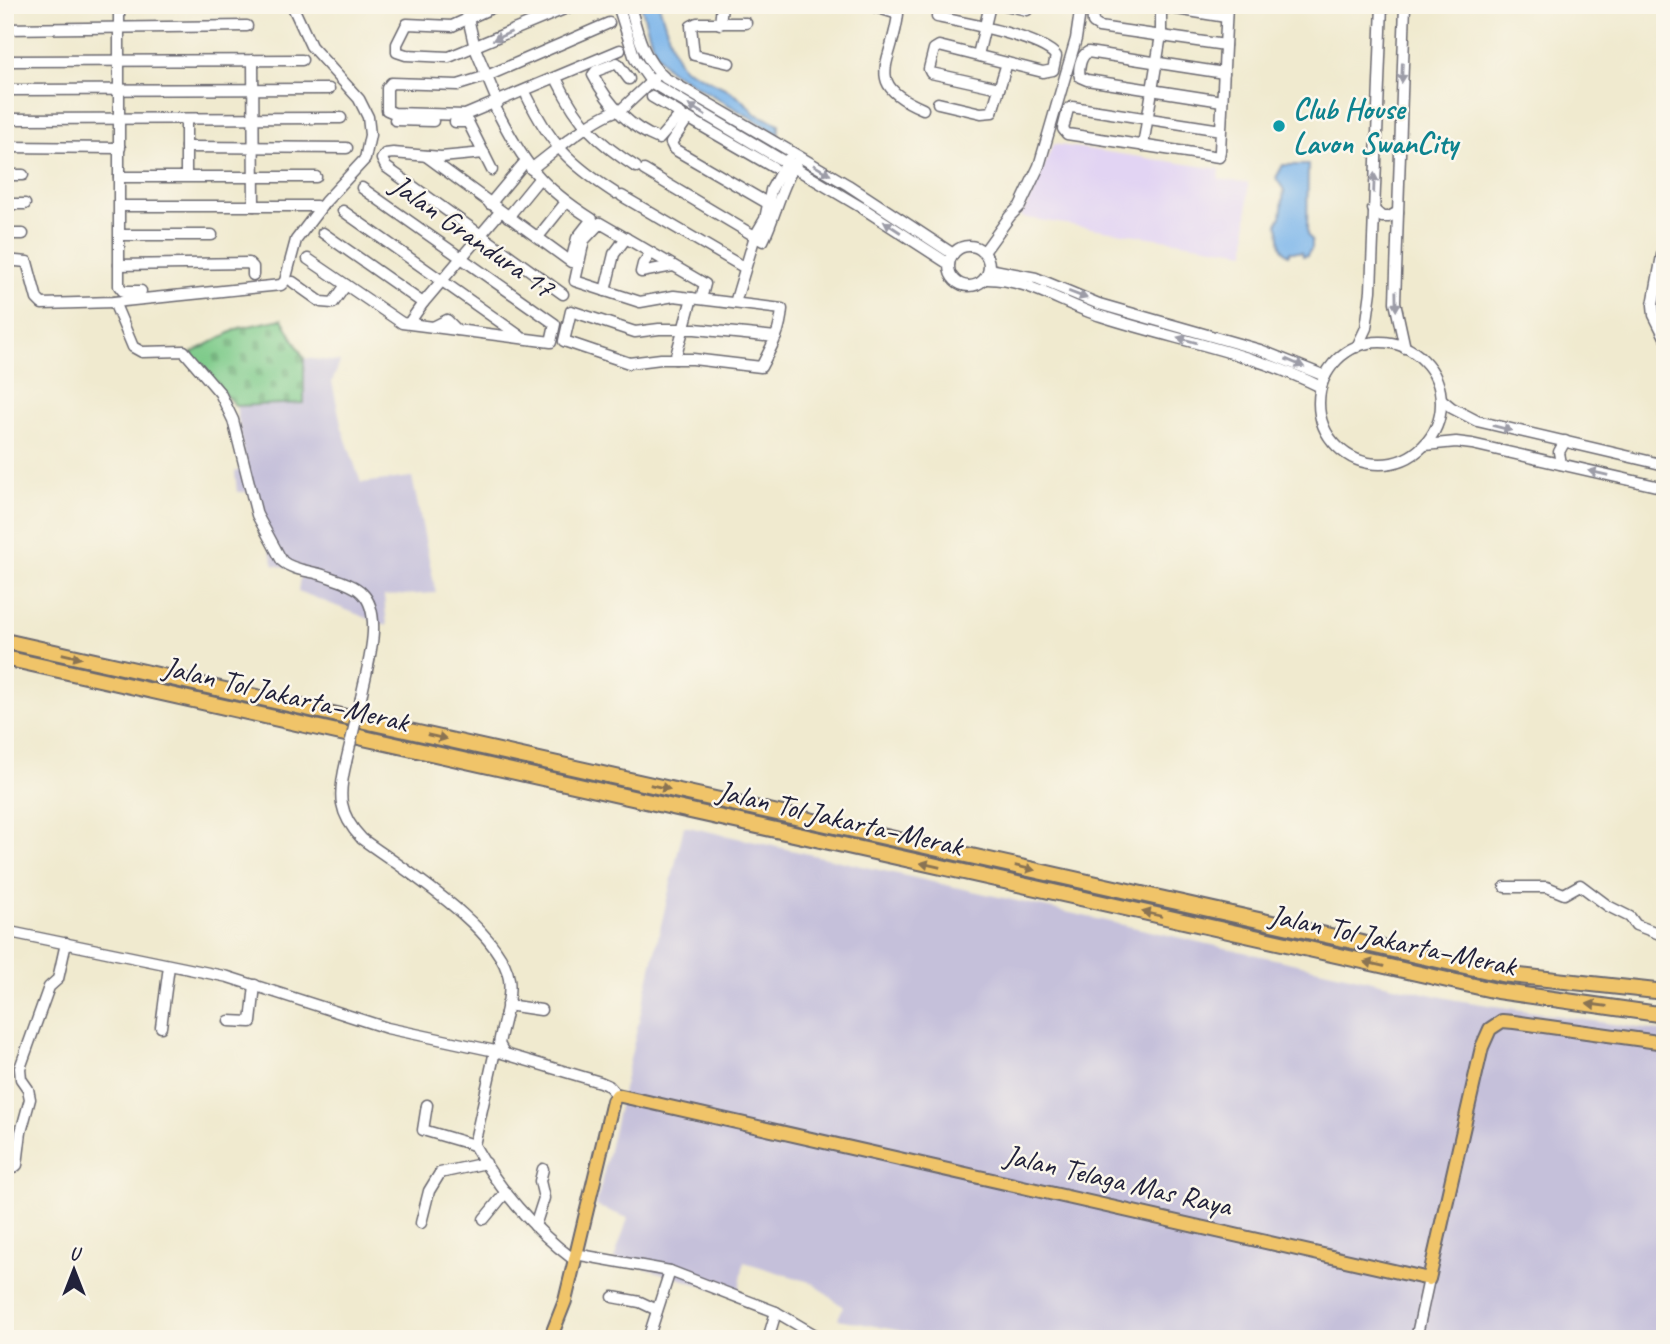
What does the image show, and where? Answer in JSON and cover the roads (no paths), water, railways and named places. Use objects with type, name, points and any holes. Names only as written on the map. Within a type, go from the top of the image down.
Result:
[{"type":"highway","name":"Jalan Tol Jakarta–Merak","points":[[5,641],[1501,974],[1665,992]]},
{"type":"highway","name":"Jalan Tol Jakarta–Merak","points":[[5,658],[1497,991],[1665,1015]]},
{"type":"main road","points":[[1429,1279],[1484,1038],[1490,1029],[1502,1021],[1665,1043]]},
{"type":"main road","points":[[550,1339],[565,1301],[613,1101],[617,1095]]},
{"type":"main road","name":"Jalan Telaga Mas Raya","points":[[617,1095],[1429,1279]]},
{"type":"street","points":[[120,5],[120,288],[125,292],[141,290]]},
{"type":"street","points":[[5,260],[27,262],[39,303],[58,305],[281,285],[285,281],[296,240],[324,202],[365,159],[370,135],[365,109],[351,89],[324,64],[311,46],[292,5]]},
{"type":"street","points":[[465,5],[475,48],[497,106],[528,166],[539,179],[566,202],[596,221],[705,284],[696,299],[675,359]]},
{"type":"street","points":[[498,5],[449,26],[407,24],[397,44],[398,53],[449,57],[475,48],[553,9],[574,5]]},
{"type":"street","points":[[618,5],[635,59],[650,80],[793,160]]},
{"type":"street","points":[[630,5],[642,44],[656,70],[686,92],[951,259]]},
{"type":"street","points":[[720,24],[722,5]]},
{"type":"street","points":[[869,5],[898,14],[885,77],[898,97],[923,109]]},
{"type":"street","points":[[978,55],[990,5]]},
{"type":"street","points":[[1006,5],[1027,10]]},
{"type":"street","points":[[984,252],[1020,206],[1039,166],[1076,39],[1081,5]]},
{"type":"street","points":[[1092,5],[1091,19],[1095,25],[1225,45]]},
{"type":"street","points":[[1222,130],[1072,107],[1068,109],[1063,129],[1067,134],[1219,157],[1222,130],[1227,5]]},
{"type":"street","points":[[1357,347],[1366,328],[1370,303],[1382,5]]},
{"type":"street","points":[[1405,5],[1395,302],[1405,348]]},
{"type":"street","points":[[1143,146],[1161,35],[1158,6],[1226,17]]},
{"type":"street","points":[[937,17],[1023,38],[1056,56],[1053,70],[1048,72],[939,46],[933,51],[929,69],[931,73],[999,88]]},
{"type":"street","points":[[392,117],[387,110],[387,88],[391,83],[451,86],[487,76],[609,23]]},
{"type":"street","points":[[729,63],[694,55],[692,24],[747,23]]},
{"type":"street","points":[[5,29],[247,26]]},
{"type":"street","points":[[392,117],[456,116],[497,106],[620,50]]},
{"type":"street","points":[[1222,101],[1080,77],[1079,71],[1082,57],[1088,52],[1224,73]]},
{"type":"street","points":[[253,60],[254,206]]},
{"type":"street","points":[[5,61],[302,60]]},
{"type":"street","points":[[629,79],[619,63],[594,73],[615,110],[627,121],[659,139],[684,116]]},
{"type":"street","points":[[938,103],[988,114],[992,112],[1007,63]]},
{"type":"street","points":[[490,204],[508,182],[528,166],[559,149],[615,110],[622,109],[656,70]]},
{"type":"street","points":[[558,82],[578,119],[612,152],[755,236]]},
{"type":"street","points":[[5,90],[329,89]]},
{"type":"street","points":[[527,96],[537,117],[559,149],[577,166],[619,195],[745,268]]},
{"type":"street","points":[[652,97],[772,167]]},
{"type":"street","points":[[684,116],[672,147],[772,206]]},
{"type":"street","points":[[392,117],[467,121],[492,170]]},
{"type":"street","points":[[5,119],[341,118]]},
{"type":"street","points":[[186,120],[186,176]]},
{"type":"street","points":[[5,147],[120,148]]},
{"type":"street","points":[[186,147],[347,148]]},
{"type":"street","points":[[563,294],[386,167],[382,159],[385,154],[393,153],[426,156],[438,161],[490,204],[571,262],[577,238],[596,221]]},
{"type":"street","points":[[438,161],[484,153]]},
{"type":"street","points":[[472,154],[508,182]]},
{"type":"street","points":[[735,303],[755,236],[793,160]]},
{"type":"street","points":[[5,175],[23,175]]},
{"type":"street","points":[[119,177],[316,177]]},
{"type":"street","points":[[409,323],[442,280],[539,179]]},
{"type":"street","name":"Jalan Grandura 17","points":[[362,188],[556,326],[549,344],[522,338]]},
{"type":"street","points":[[538,237],[566,202]]},
{"type":"street","points":[[5,204],[24,204]]},
{"type":"street","points":[[120,206],[316,206]]},
{"type":"street","points":[[1373,209],[1382,217],[1398,212]]},
{"type":"street","points":[[343,211],[522,338]]},
{"type":"street","points":[[596,221],[584,240],[575,281],[640,302],[674,296],[782,309],[780,330],[761,367],[675,359],[629,363],[564,341],[571,311],[635,332],[684,329],[776,337]]},
{"type":"street","points":[[323,233],[423,303]]},
{"type":"street","points":[[5,234],[23,234]]},
{"type":"street","points":[[120,235],[212,235]]},
{"type":"street","points":[[605,291],[614,254],[626,238]]},
{"type":"street","points":[[1665,239],[1661,281],[1654,314],[1665,337]]},
{"type":"street","points":[[977,247],[989,260],[987,274],[970,286],[961,284],[950,272],[951,259],[959,248],[977,247]]},
{"type":"street","points":[[651,253],[643,264],[642,272],[673,266]]},
{"type":"street","points":[[308,259],[398,321],[522,338]]},
{"type":"street","points":[[119,265],[249,263],[253,267],[253,275]]},
{"type":"street","points":[[987,274],[1101,316],[1256,359],[1323,381]]},
{"type":"street","points":[[293,282],[321,302],[333,303],[346,285]]},
{"type":"street","points":[[114,302],[133,348],[142,352],[184,351],[220,393],[238,431],[257,515],[282,561],[288,566],[323,575],[358,589],[367,599],[374,623],[361,698],[341,786],[341,802],[351,828],[362,839],[466,917],[489,939],[504,964],[509,980],[499,1052],[474,1145]]},
{"type":"street","points":[[1381,342],[1405,348],[1419,356],[1438,383],[1441,399],[1438,424],[1425,445],[1405,459],[1381,465],[1357,460],[1345,454],[1327,436],[1319,412],[1323,381],[1344,354],[1357,347],[1381,342]]},
{"type":"street","points":[[1441,399],[1477,421],[1665,465]]},
{"type":"street","points":[[1561,464],[1559,452],[1565,441]]},
{"type":"street","points":[[1425,445],[1456,442],[1665,488]]},
{"type":"street","points":[[1505,887],[1546,887],[1564,894],[1580,885],[1608,906],[1630,916],[1636,925],[1665,936]]},
{"type":"street","points":[[5,932],[228,977],[387,1028],[499,1052],[600,1082],[610,1086],[617,1095]]},
{"type":"street","points":[[5,1168],[17,1166],[21,1132],[30,1102],[28,1089],[20,1076],[20,1068],[49,987],[58,979],[66,943]]},
{"type":"street","points":[[161,1027],[169,966]]},
{"type":"street","points":[[229,1021],[251,1022],[255,985]]},
{"type":"street","points":[[507,1006],[541,1010]]},
{"type":"street","points":[[427,1105],[424,1130],[474,1145],[506,1192],[535,1226],[574,1257],[670,1270],[776,1311],[822,1339]]},
{"type":"street","points":[[421,1223],[429,1191],[440,1173],[486,1163]]},
{"type":"street","points":[[535,1226],[544,1199],[540,1181],[542,1169]]},
{"type":"street","points":[[484,1219],[506,1192]]},
{"type":"street","points":[[648,1339],[670,1270]]},
{"type":"street","points":[[1416,1339],[1429,1279]]},
{"type":"street","points":[[613,1297],[640,1302],[657,1310]]},
{"type":"street","points":[[768,1339],[776,1311]]},
{"type":"water","points":[[641,5],[659,5],[673,49],[684,68],[725,88],[744,101],[755,114],[779,124],[779,134],[669,70],[654,48]]},
{"type":"water","points":[[1283,165],[1308,165],[1307,235],[1312,240],[1312,248],[1303,256],[1302,252],[1290,252],[1288,255],[1281,245],[1277,224],[1281,217],[1284,190],[1276,178]]},
{"type":"place","name":"Club House Lavon SwanCity","points":[[1279,126]]}]
